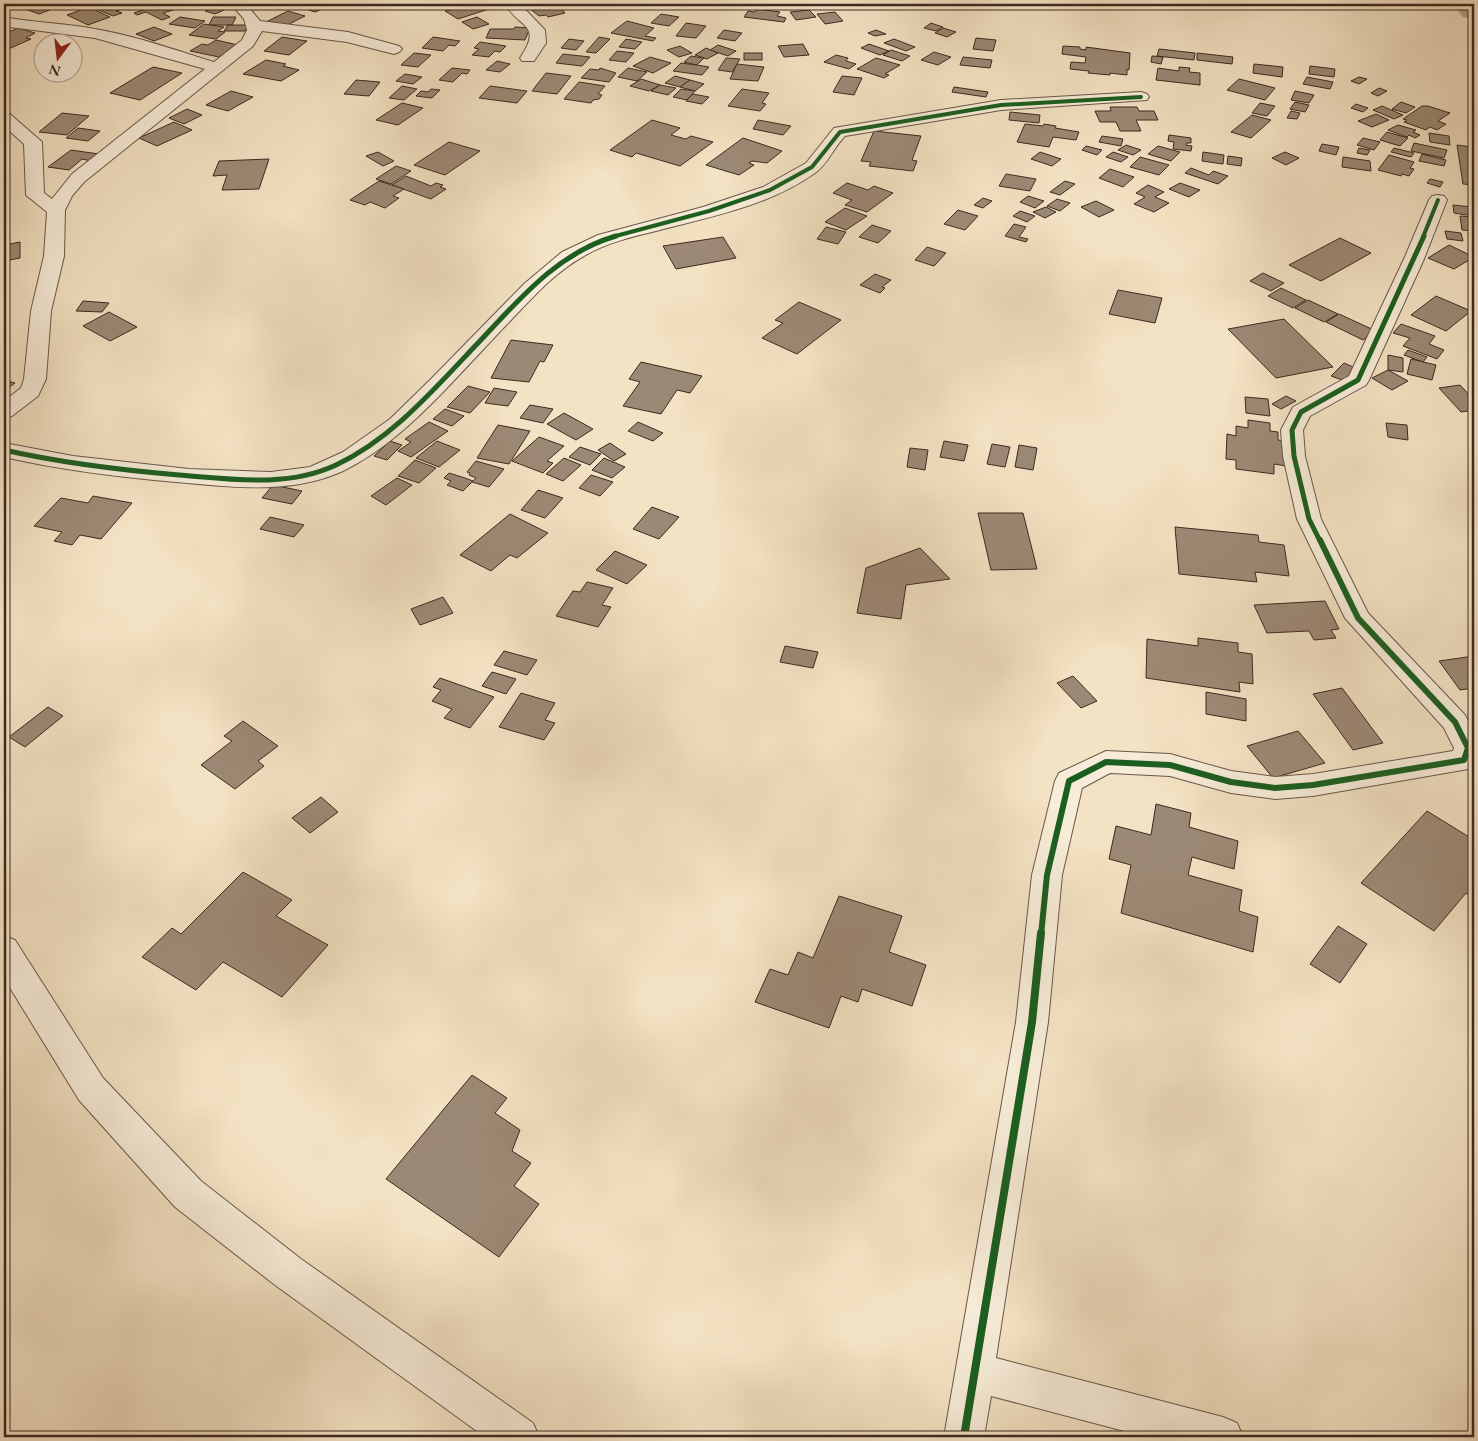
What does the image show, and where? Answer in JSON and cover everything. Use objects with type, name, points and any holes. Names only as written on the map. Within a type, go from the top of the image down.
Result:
[{"type":"street","points":[[4,411],[30,391],[35,379],[41,312],[54,256],[56,210],[64,194],[78,178],[248,43],[255,30],[254,25],[251,18],[238,4]]},
{"type":"street","points":[[512,4],[537,30],[538,43],[528,58]]},
{"type":"street","points":[[4,21],[17,25],[92,33],[116,38],[217,68]]},
{"type":"street","points":[[254,25],[348,37],[394,49]]},
{"type":"street","points":[[4,450],[109,470],[238,480],[283,478],[318,472],[348,459],[370,444],[422,402],[546,272],[580,249],[608,238],[728,206],[766,192],[815,166],[834,136],[840,132],[1001,105],[1141,96]]},
{"type":"street","points":[[4,118],[34,142],[35,195],[56,210]]},
{"type":"street","points":[[964,1437],[1032,1022],[1048,874],[1069,781],[1106,762],[1170,765],[1231,782],[1275,788],[1469,765],[1468,748],[1455,722],[1358,618],[1309,519],[1294,456],[1292,430],[1300,412],[1358,380],[1414,259],[1438,200]]},
{"type":"street","points":[[4,950],[91,1089],[188,1194],[288,1272],[519,1437]]},
{"type":"street","points":[[974,1372],[1224,1437]]},
{"type":"building","points":[[38,4],[55,8],[39,14],[25,9]]},
{"type":"building","points":[[161,4],[173,10],[163,13],[170,17],[162,20],[146,12],[137,15],[134,13]]},
{"type":"building","points":[[308,4],[334,4],[315,12],[300,7]]},
{"type":"building","points":[[439,4],[479,4],[489,9],[458,19],[445,11],[450,10]]},
{"type":"building","points":[[546,4],[568,4],[573,8],[562,10],[565,13],[548,17],[546,15],[539,16],[529,8]]},
{"type":"building","points":[[113,5],[122,9],[116,11],[122,13],[113,16],[99,10]]},
{"type":"building","points":[[115,5],[141,5],[129,10]]},
{"type":"building","points":[[215,6],[224,10],[215,14],[205,11]]},
{"type":"building","points":[[89,7],[110,17],[88,25],[67,15]]},
{"type":"building","points":[[757,9],[780,12],[777,16],[786,18],[784,22],[744,17],[748,11],[755,12]]},
{"type":"building","points":[[809,10],[816,17],[796,20],[790,12]]},
{"type":"building","points":[[288,11],[305,16],[283,27],[266,22]]},
{"type":"building","points":[[835,12],[843,21],[825,24],[817,14]]},
{"type":"building","points":[[661,14],[679,17],[669,26],[651,23]]},
{"type":"building","points":[[180,17],[205,21],[195,28],[169,24]]},
{"type":"building","points":[[213,17],[236,17],[232,25],[209,25]]},
{"type":"building","points":[[477,17],[489,24],[473,29],[462,22]]},
{"type":"building","points":[[627,21],[654,28],[645,36],[656,38],[653,41],[611,33]]},
{"type":"building","points":[[686,23],[706,26],[696,38],[676,36]]},
{"type":"building","points":[[931,23],[943,27],[936,31],[924,28]]},
{"type":"building","points":[[204,24],[224,27],[218,31],[225,32],[216,39],[189,35]]},
{"type":"building","points":[[228,25],[249,25],[245,31],[224,31]]},
{"type":"building","points":[[154,27],[172,34],[154,41],[136,34]]},
{"type":"building","points":[[515,27],[530,28],[525,40],[486,38],[490,29],[513,29]]},
{"type":"building","points":[[18,28],[32,32],[32,35],[26,38],[31,39],[4,51],[4,34]]},
{"type":"building","points":[[943,28],[956,32],[947,37],[935,33]]},
{"type":"building","points":[[724,30],[742,33],[735,41],[717,38]]},
{"type":"building","points":[[876,30],[886,34],[875,36],[868,33]]},
{"type":"building","points":[[282,37],[307,41],[289,55],[264,51]]},
{"type":"building","points":[[433,37],[460,41],[455,46],[449,45],[443,51],[422,48]]},
{"type":"building","points":[[599,37],[610,39],[596,53],[586,52]]},
{"type":"building","points":[[976,38],[996,40],[993,51],[973,49]]},
{"type":"building","points":[[569,39],[584,41],[576,50],[561,48]]},
{"type":"building","points":[[626,39],[642,42],[635,49],[619,47]]},
{"type":"building","points":[[894,39],[915,47],[906,51],[884,43]]},
{"type":"building","points":[[216,40],[238,45],[219,57],[190,51],[202,44],[208,45]]},
{"type":"building","points":[[480,42],[506,46],[500,52],[495,51],[489,57],[472,55],[479,49],[474,48]]},
{"type":"building","points":[[803,44],[809,55],[784,57],[778,46]]},
{"type":"building","points":[[869,44],[889,51],[880,55],[861,48]]},
{"type":"building","points":[[718,45],[736,51],[728,56],[710,50]]},
{"type":"building","points":[[680,46],[692,53],[679,57],[667,50]]},
{"type":"building","points":[[1063,46],[1080,47],[1080,49],[1086,50],[1086,47],[1130,53],[1127,75],[1088,73],[1089,71],[1070,69],[1071,62],[1085,63],[1086,57],[1062,54]]},
{"type":"building","points":[[706,48],[718,53],[707,59],[695,55]]},
{"type":"building","points":[[1159,49],[1195,53],[1194,60],[1157,56]]},
{"type":"building","points":[[891,50],[910,56],[902,61],[883,55]]},
{"type":"building","points":[[617,51],[634,53],[626,62],[609,60]]},
{"type":"building","points":[[934,52],[951,57],[938,65],[921,60]]},
{"type":"building","points":[[414,53],[431,55],[418,67],[401,65]]},
{"type":"building","points":[[744,53],[762,53],[762,60],[744,60]]},
{"type":"building","points":[[1197,53],[1233,57],[1232,64],[1197,60]]},
{"type":"building","points":[[563,54],[590,57],[582,66],[556,63]]},
{"type":"building","points":[[836,55],[848,58],[846,61],[856,64],[849,69],[824,62]]},
{"type":"building","points":[[691,56],[704,58],[697,65],[684,62]]},
{"type":"building","points":[[1152,56],[1163,57],[1161,64],[1151,62]]},
{"type":"building","points":[[650,57],[671,63],[653,73],[633,66]]},
{"type":"building","points":[[963,57],[992,60],[990,68],[960,65]]},
{"type":"building","points":[[726,58],[740,59],[732,72],[718,70]]},
{"type":"building","points":[[876,58],[900,65],[885,74],[889,75],[884,78],[857,69]]},
{"type":"building","points":[[266,60],[286,64],[283,66],[299,70],[281,81],[243,74]]},
{"type":"building","points":[[497,61],[510,64],[500,72],[486,70]]},
{"type":"building","points":[[681,63],[709,67],[702,75],[673,71]]},
{"type":"building","points":[[737,64],[764,67],[758,81],[730,79]]},
{"type":"building","points":[[1254,64],[1283,67],[1282,77],[1253,73]]},
{"type":"building","points":[[1310,66],[1335,69],[1334,77],[1309,74]]},
{"type":"building","points":[[153,67],[182,73],[140,100],[110,93]]},
{"type":"building","points":[[1179,67],[1190,68],[1189,72],[1200,73],[1200,85],[1156,80],[1158,68],[1179,71]]},
{"type":"building","points":[[452,68],[470,70],[467,74],[462,73],[453,82],[439,80]]},
{"type":"building","points":[[600,68],[616,73],[609,82],[581,78],[590,69],[599,70]]},
{"type":"building","points":[[628,68],[647,72],[637,81],[618,77]]},
{"type":"building","points":[[546,73],[571,76],[557,94],[532,91]]},
{"type":"building","points":[[405,74],[422,77],[413,84],[396,81]]},
{"type":"building","points":[[675,76],[690,80],[680,87],[665,83]]},
{"type":"building","points":[[842,76],[862,78],[854,95],[833,92]]},
{"type":"building","points":[[1307,77],[1333,82],[1330,89],[1303,84]]},
{"type":"building","points":[[1359,77],[1367,79],[1359,84],[1351,81]]},
{"type":"building","points":[[641,79],[660,85],[649,91],[630,86]]},
{"type":"building","points":[[1239,79],[1275,88],[1265,100],[1227,90]]},
{"type":"building","points":[[356,80],[380,82],[369,96],[344,94]]},
{"type":"building","points":[[690,80],[704,84],[695,91],[680,87]]},
{"type":"building","points":[[579,82],[605,86],[598,94],[602,95],[591,103],[564,99]]},
{"type":"building","points":[[660,85],[676,88],[668,95],[651,91]]},
{"type":"building","points":[[402,86],[417,89],[404,100],[389,98]]},
{"type":"building","points":[[490,86],[527,91],[517,103],[479,98]]},
{"type":"building","points":[[954,87],[988,92],[986,97],[952,92]]},
{"type":"building","points":[[1379,88],[1387,91],[1378,96],[1371,93]]},
{"type":"building","points":[[431,89],[440,90],[432,98],[416,96],[421,91],[428,92]]},
{"type":"building","points":[[681,89],[695,91],[687,100],[673,97]]},
{"type":"building","points":[[742,89],[769,93],[762,103],[766,104],[760,111],[728,106]]},
{"type":"building","points":[[231,91],[253,97],[228,111],[206,105]]},
{"type":"building","points":[[1295,91],[1314,95],[1309,103],[1291,100]]},
{"type":"building","points":[[693,94],[709,97],[702,104],[686,101]]},
{"type":"building","points":[[1295,102],[1309,105],[1305,112],[1290,109]]},
{"type":"building","points":[[1401,102],[1415,107],[1406,113],[1392,109]]},
{"type":"building","points":[[402,103],[423,108],[398,125],[376,120]]},
{"type":"building","points":[[1260,103],[1275,106],[1267,116],[1252,113]]},
{"type":"building","points":[[1356,104],[1368,108],[1363,112],[1351,108]]},
{"type":"building","points":[[1382,106],[1403,115],[1394,119],[1373,110]]},
{"type":"building","points":[[1422,106],[1450,113],[1438,121],[1446,124],[1437,130],[1430,127],[1426,130],[1404,122],[1407,120],[1403,119]]},
{"type":"building","points":[[1110,107],[1137,107],[1139,111],[1154,111],[1158,120],[1136,120],[1141,131],[1120,131],[1116,122],[1100,122],[1095,111],[1111,111]]},
{"type":"building","points":[[187,109],[202,115],[184,124],[169,118]]},
{"type":"building","points":[[1291,111],[1300,113],[1297,119],[1287,118]]},
{"type":"building","points":[[1010,112],[1040,115],[1039,123],[1009,120]]},
{"type":"building","points":[[62,113],[89,116],[67,135],[39,132]]},
{"type":"building","points":[[1376,114],[1389,120],[1372,127],[1358,121]]},
{"type":"building","points":[[1252,115],[1271,120],[1251,138],[1231,132]]},
{"type":"building","points":[[652,120],[680,128],[671,135],[686,139],[691,136],[713,142],[680,166],[636,153],[632,157],[610,150]]},
{"type":"building","points":[[758,120],[791,126],[783,135],[753,129]]},
{"type":"building","points":[[174,122],[192,130],[157,146],[139,138]]},
{"type":"building","points":[[1025,124],[1043,126],[1044,124],[1079,132],[1076,140],[1053,137],[1049,147],[1017,142]]},
{"type":"building","points":[[1398,125],[1416,130],[1413,132],[1420,135],[1415,138],[1409,135],[1407,137],[1388,130]]},
{"type":"building","points":[[78,128],[100,131],[88,141],[66,138]]},
{"type":"building","points":[[874,131],[921,136],[912,160],[917,161],[913,171],[869,166],[871,162],[861,161]]},
{"type":"building","points":[[1387,132],[1408,138],[1400,146],[1380,140]]},
{"type":"building","points":[[1429,133],[1449,136],[1450,145],[1430,142]]},
{"type":"building","points":[[1169,135],[1191,138],[1191,143],[1186,145],[1192,146],[1191,151],[1173,149],[1174,142],[1168,141]]},
{"type":"building","points":[[1102,136],[1123,139],[1121,146],[1099,142]]},
{"type":"building","points":[[743,138],[782,151],[767,163],[752,161],[749,163],[754,165],[739,175],[706,165]]},
{"type":"building","points":[[1363,138],[1380,142],[1374,150],[1357,145]]},
{"type":"building","points":[[449,142],[480,151],[445,175],[414,165]]},
{"type":"building","points":[[1414,143],[1447,150],[1444,158],[1411,151]]},
{"type":"building","points":[[1322,144],[1339,147],[1336,155],[1319,151]]},
{"type":"building","points":[[1473,144],[1474,185],[1463,184],[1457,145],[1473,147]]},
{"type":"building","points":[[1126,145],[1141,150],[1133,155],[1118,150]]},
{"type":"building","points":[[1086,146],[1102,150],[1097,155],[1082,150]]},
{"type":"building","points":[[1158,146],[1180,152],[1171,161],[1148,154]]},
{"type":"building","points":[[1359,148],[1370,150],[1367,155],[1357,153]]},
{"type":"building","points":[[1394,148],[1414,153],[1411,157],[1391,152]]},
{"type":"building","points":[[71,150],[99,154],[91,161],[82,159],[69,170],[48,167]]},
{"type":"building","points":[[378,152],[394,161],[383,166],[366,156]]},
{"type":"building","points":[[1040,152],[1061,159],[1052,166],[1031,159]]},
{"type":"building","points":[[1113,152],[1128,157],[1121,162],[1106,157]]},
{"type":"building","points":[[1203,152],[1224,155],[1223,164],[1202,161]]},
{"type":"building","points":[[1285,152],[1299,158],[1286,165],[1272,158]]},
{"type":"building","points":[[1422,154],[1446,160],[1444,166],[1419,161]]},
{"type":"building","points":[[1389,155],[1414,162],[1410,168],[1414,169],[1409,176],[1402,174],[1401,176],[1378,170]]},
{"type":"building","points":[[1228,156],[1242,158],[1241,166],[1227,164]]},
{"type":"building","points":[[1140,157],[1169,165],[1159,175],[1130,167]]},
{"type":"building","points":[[1343,157],[1370,161],[1371,171],[1342,167]]},
{"type":"building","points":[[269,159],[259,189],[222,190],[227,175],[213,176],[219,161]]},
{"type":"building","points":[[396,166],[411,171],[391,184],[376,179]]},
{"type":"building","points":[[1191,168],[1209,175],[1213,171],[1228,176],[1218,184],[1185,173]]},
{"type":"building","points":[[1110,169],[1134,177],[1123,187],[1099,178]]},
{"type":"building","points":[[1006,174],[1036,179],[1030,191],[999,186]]},
{"type":"building","points":[[406,176],[431,186],[436,183],[443,185],[440,187],[446,189],[431,199],[392,185]]},
{"type":"building","points":[[1430,179],[1443,182],[1440,187],[1427,183]]},
{"type":"building","points":[[379,181],[404,189],[393,196],[399,198],[385,208],[370,202],[365,205],[350,200]]},
{"type":"building","points":[[1065,181],[1075,184],[1060,195],[1050,192]]},
{"type":"building","points":[[847,183],[868,190],[874,186],[893,193],[867,212],[845,205],[852,200],[833,193]]},
{"type":"building","points":[[1180,183],[1200,190],[1189,197],[1169,189]]},
{"type":"building","points":[[1148,185],[1164,192],[1155,197],[1169,203],[1154,212],[1134,204],[1145,197],[1136,193]]},
{"type":"building","points":[[1028,196],[1044,201],[1035,208],[1020,202]]},
{"type":"building","points":[[983,198],[992,201],[983,208],[974,205]]},
{"type":"building","points":[[1057,199],[1070,203],[1060,211],[1047,206]]},
{"type":"building","points":[[1096,201],[1114,210],[1099,217],[1081,207]]},
{"type":"building","points":[[1453,205],[1472,207],[1473,216],[1454,213]]},
{"type":"building","points":[[1046,207],[1056,212],[1045,218],[1033,212]]},
{"type":"building","points":[[845,208],[867,216],[846,230],[825,222]]},
{"type":"building","points":[[958,210],[978,216],[965,230],[944,224]]},
{"type":"building","points":[[1020,211],[1035,216],[1027,222],[1013,216]]},
{"type":"building","points":[[1460,216],[1474,217],[1474,231],[1462,230]]},
{"type":"building","points":[[1014,224],[1026,227],[1019,237],[1028,239],[1026,242],[1005,236]]},
{"type":"building","points":[[872,225],[891,231],[878,243],[859,237]]},
{"type":"building","points":[[826,227],[846,232],[838,244],[817,239]]},
{"type":"building","points":[[1445,231],[1461,233],[1463,241],[1447,239]]},
{"type":"building","points":[[1468,233],[1474,234],[1474,244],[1470,244]]},
{"type":"building","points":[[723,237],[736,258],[676,269],[663,246]]},
{"type":"building","points":[[1340,238],[1371,253],[1321,281],[1289,265]]},
{"type":"building","points":[[20,242],[20,258],[4,261],[4,245]]},
{"type":"building","points":[[1449,245],[1474,257],[1454,269],[1428,258]]},
{"type":"building","points":[[927,247],[946,253],[934,266],[915,260]]},
{"type":"building","points":[[1263,273],[1284,283],[1271,291],[1250,281]]},
{"type":"building","points":[[875,274],[891,280],[882,287],[885,288],[880,293],[860,285]]},
{"type":"building","points":[[1281,288],[1306,300],[1293,308],[1268,296]]},
{"type":"building","points":[[1118,290],[1162,298],[1155,323],[1109,314]]},
{"type":"building","points":[[1436,296],[1471,311],[1446,331],[1411,315]]},
{"type":"building","points":[[1308,300],[1338,314],[1324,322],[1295,308]]},
{"type":"building","points":[[83,301],[109,303],[102,312],[76,311]]},
{"type":"building","points":[[799,302],[841,320],[797,354],[762,338],[783,323],[775,320]]},
{"type":"building","points":[[109,312],[137,327],[110,341],[83,326]]},
{"type":"building","points":[[1339,314],[1376,331],[1363,340],[1326,322]]},
{"type":"building","points":[[1284,319],[1333,367],[1276,378],[1228,329]]},
{"type":"building","points":[[1401,324],[1435,336],[1429,344],[1444,350],[1437,359],[1403,346],[1410,338],[1393,333]]},
{"type":"building","points":[[511,340],[553,345],[544,362],[540,361],[529,382],[491,378]]},
{"type":"building","points":[[1408,350],[1427,357],[1423,362],[1404,355]]},
{"type":"building","points":[[1388,355],[1403,358],[1403,372],[1388,370]]},
{"type":"building","points":[[1411,359],[1436,365],[1432,380],[1407,374]]},
{"type":"building","points":[[641,362],[702,376],[690,393],[677,390],[661,414],[623,406],[640,382],[629,379]]},
{"type":"building","points":[[1344,363],[1358,369],[1345,381],[1331,376]]},
{"type":"building","points":[[1388,370],[1408,381],[1392,390],[1372,378]]},
{"type":"building","points":[[4,380],[15,383],[4,391]]},
{"type":"building","points":[[1460,385],[1474,400],[1474,410],[1461,412],[1439,388]]},
{"type":"building","points":[[468,386],[490,392],[470,413],[447,407]]},
{"type":"building","points":[[494,388],[517,392],[508,406],[485,403]]},
{"type":"building","points":[[1286,396],[1296,401],[1281,409],[1272,404]]},
{"type":"building","points":[[1245,397],[1268,399],[1270,416],[1246,413]]},
{"type":"building","points":[[530,405],[553,409],[543,423],[520,418]]},
{"type":"building","points":[[445,409],[464,416],[452,426],[433,419]]},
{"type":"building","points":[[564,413],[593,429],[576,440],[547,424]]},
{"type":"building","points":[[1248,420],[1270,423],[1270,431],[1278,432],[1278,440],[1285,441],[1292,467],[1274,464],[1274,474],[1236,469],[1236,460],[1226,459],[1227,434],[1236,436],[1236,426],[1248,428]]},
{"type":"building","points":[[429,422],[448,431],[411,457],[398,451],[411,442],[405,439]]},
{"type":"building","points":[[638,422],[663,433],[653,441],[628,431]]},
{"type":"building","points":[[1386,423],[1407,425],[1408,440],[1388,437]]},
{"type":"building","points":[[498,425],[530,431],[509,464],[477,458]]},
{"type":"building","points":[[539,437],[564,446],[547,461],[553,463],[543,473],[512,461]]},
{"type":"building","points":[[390,441],[402,445],[387,460],[374,456]]},
{"type":"building","points":[[437,441],[460,450],[439,467],[416,458]]},
{"type":"building","points":[[944,441],[968,445],[964,461],[940,457]]},
{"type":"building","points":[[610,443],[626,454],[614,461],[598,450]]},
{"type":"building","points":[[992,444],[1010,447],[1005,467],[987,464]]},
{"type":"building","points":[[1019,445],[1037,448],[1033,470],[1015,467]]},
{"type":"building","points":[[580,447],[601,454],[590,465],[569,457]]},
{"type":"building","points":[[910,448],[928,450],[925,470],[907,467]]},
{"type":"building","points":[[564,458],[581,465],[563,481],[546,474]]},
{"type":"building","points":[[604,458],[625,467],[612,478],[592,470]]},
{"type":"building","points":[[415,460],[436,468],[419,483],[398,476]]},
{"type":"building","points":[[476,461],[504,469],[489,487],[472,482],[476,478],[467,472]]},
{"type":"building","points":[[449,473],[473,481],[463,491],[447,485],[451,481],[444,478]]},
{"type":"building","points":[[591,475],[613,482],[600,496],[579,488]]},
{"type":"building","points":[[397,478],[412,485],[386,505],[371,496]]},
{"type":"building","points":[[273,485],[302,491],[292,504],[262,498]]},
{"type":"building","points":[[538,490],[563,498],[545,518],[521,510]]},
{"type":"building","points":[[93,496],[132,503],[101,539],[80,535],[72,545],[54,541],[62,532],[34,526],[61,498],[88,503]]},
{"type":"building","points":[[652,507],[679,517],[659,539],[633,529]]},
{"type":"building","points":[[978,513],[1023,513],[1037,569],[991,570]]},
{"type":"building","points":[[510,514],[548,533],[517,558],[510,555],[491,571],[460,555]]},
{"type":"building","points":[[270,517],[304,525],[294,537],[260,529]]},
{"type":"building","points":[[1175,527],[1258,535],[1259,542],[1284,545],[1289,576],[1255,572],[1257,582],[1179,574]]},
{"type":"building","points":[[920,548],[950,579],[906,585],[901,619],[857,613],[866,568]]},
{"type":"building","points":[[615,551],[647,565],[627,584],[596,570]]},
{"type":"building","points":[[587,582],[613,588],[602,605],[611,607],[598,627],[556,616],[573,591],[580,592]]},
{"type":"building","points":[[443,597],[453,613],[420,625],[411,609]]},
{"type":"building","points":[[1325,601],[1339,629],[1331,630],[1336,638],[1314,640],[1309,631],[1267,633],[1254,605]]},
{"type":"building","points":[[1198,638],[1238,643],[1238,652],[1252,654],[1253,684],[1239,682],[1240,692],[1146,678],[1147,639],[1198,646]]},
{"type":"building","points":[[785,646],[818,652],[813,668],[780,662]]},
{"type":"building","points":[[504,651],[537,660],[527,675],[494,665]]},
{"type":"building","points":[[1474,656],[1474,688],[1460,690],[1439,661]]},
{"type":"building","points":[[492,672],[516,679],[506,694],[482,686]]},
{"type":"building","points":[[1073,676],[1097,701],[1081,708],[1057,683]]},
{"type":"building","points":[[440,678],[494,697],[470,728],[444,718],[452,709],[432,701],[441,690],[433,687]]},
{"type":"building","points":[[1342,688],[1383,743],[1353,750],[1313,694]]},
{"type":"building","points":[[1206,692],[1246,699],[1246,721],[1206,714]]},
{"type":"building","points":[[521,693],[555,703],[545,720],[555,723],[544,740],[499,727]]},
{"type":"building","points":[[48,707],[63,716],[25,747],[9,737]]},
{"type":"building","points":[[243,721],[278,746],[258,761],[264,766],[235,789],[201,765],[232,741],[224,736]]},
{"type":"building","points":[[1298,731],[1325,763],[1273,778],[1247,746]]},
{"type":"building","points":[[321,797],[338,812],[310,833],[292,818]]},
{"type":"building","points":[[1156,804],[1191,813],[1189,827],[1238,841],[1234,869],[1192,857],[1188,875],[1242,890],[1239,911],[1258,917],[1253,952],[1121,913],[1131,865],[1109,859],[1116,826],[1151,835]]},
{"type":"building","points":[[1427,811],[1474,840],[1474,899],[1466,893],[1434,931],[1361,883]]},
{"type":"building","points":[[243,872],[292,900],[276,916],[328,945],[282,997],[223,962],[196,990],[142,957],[172,928],[181,934]]},
{"type":"building","points":[[839,896],[902,916],[889,952],[926,965],[912,1006],[862,989],[858,1002],[841,996],[829,1028],[755,1002],[770,969],[788,975],[798,952],[813,958]]},
{"type":"building","points":[[1338,926],[1367,944],[1340,983],[1310,964]]},
{"type":"building","points":[[472,1075],[507,1098],[495,1113],[520,1130],[512,1151],[531,1163],[514,1186],[539,1204],[499,1257],[386,1179]]},
{"type":"waterway","points":[[1468,4],[1474,10]]},
{"type":"cycle path","points":[[4,450],[96,467],[221,478],[271,480],[287,479],[318,472],[351,457],[383,436],[412,411],[540,280],[569,256],[596,242],[730,205],[770,190],[812,167],[840,132],[1001,105],[1141,97]]},
{"type":"cycle path","points":[[964,1437],[1032,1022],[1047,875],[1069,781],[1106,762],[1170,765],[1231,782],[1275,788],[1313,785],[1464,760],[1468,748],[1455,722],[1358,618],[1309,519],[1294,456],[1292,430],[1301,412],[1358,380],[1414,259],[1438,200]]}]
